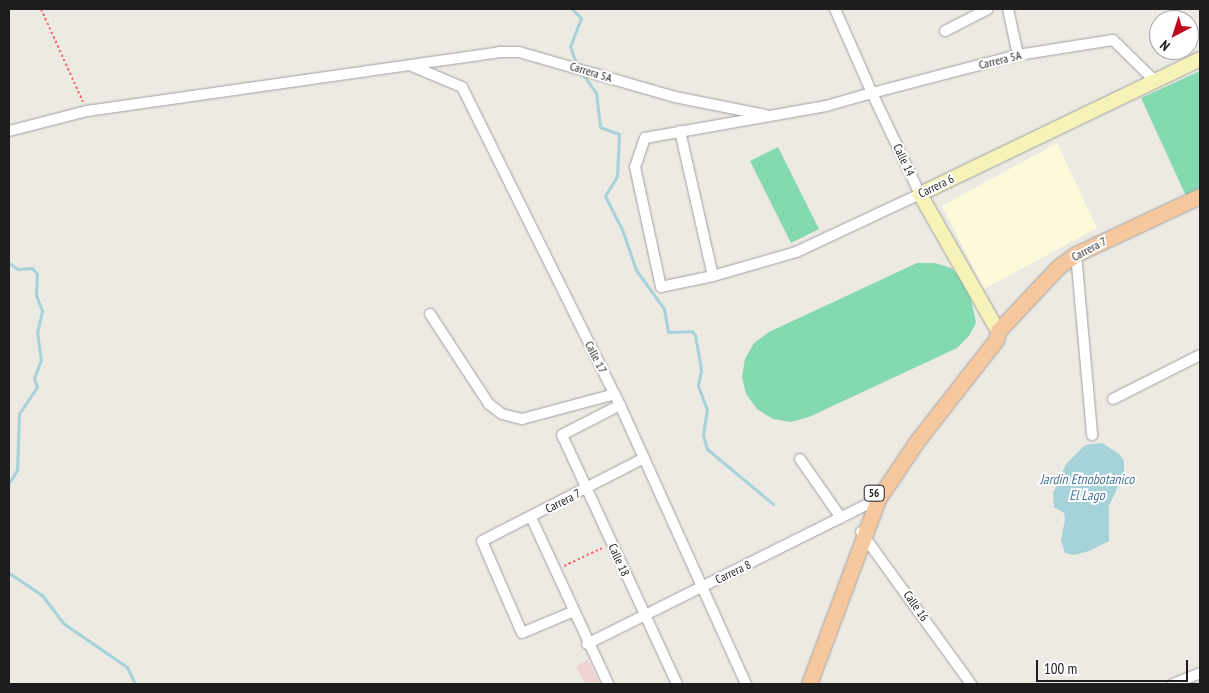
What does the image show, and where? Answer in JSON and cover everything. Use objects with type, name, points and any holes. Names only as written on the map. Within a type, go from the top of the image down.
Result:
[{"type":"main road","name":"Carrera 6","points":[[920,194],[1200,59]]},
{"type":"main road","name":"Calle 14","points":[[920,194],[998,331]]},
{"type":"main road","name":"Carrera 7","points":[[998,331],[1058,267],[1076,254],[1200,196]]},
{"type":"main road","name":"56","points":[[810,684],[873,502],[911,437],[990,334],[998,331]]},
{"type":"main road","name":"56","points":[[800,684],[862,532]]},
{"type":"street","name":"Calle 14","points":[[835,9],[920,194]]},
{"type":"street","points":[[945,30],[988,9]]},
{"type":"street","points":[[1008,9],[1018,55]]},
{"type":"street","name":"Carrera 5A","points":[[661,287],[635,167],[645,138],[772,116],[872,93],[1018,55],[1113,40],[1154,80]]},
{"type":"street","name":"Carrera 5A","points":[[9,131],[87,111],[499,52],[519,52],[564,63],[675,98],[772,116]]},
{"type":"street","name":"Calle 17","points":[[408,65],[462,87],[615,394],[746,684]]},
{"type":"street","points":[[680,131],[713,276]]},
{"type":"street","name":"Carrera 6","points":[[661,287],[713,276],[796,252],[920,194]]},
{"type":"street","points":[[1076,254],[1092,435]]},
{"type":"street","points":[[430,314],[489,404],[502,414],[522,419],[615,394]]},
{"type":"street","points":[[1113,399],[1200,355]]},
{"type":"street","name":"Calle 18","points":[[620,405],[562,436],[677,684]]},
{"type":"street","name":"Carrera 7","points":[[572,612],[522,632],[482,541],[531,518],[644,458]]},
{"type":"street","points":[[800,459],[841,518]]},
{"type":"street","name":"Carrera 8","points":[[587,644],[873,502]]},
{"type":"street","points":[[531,518],[572,612],[608,684]]},
{"type":"street","name":"Calle 16","points":[[862,532],[971,684]]},
{"type":"street","points":[[1173,684],[1200,673]]},
{"type":"path","points":[[41,9],[87,111]]},
{"type":"path","points":[[554,571],[611,544]]},
{"type":"shaded area","points":[[1057,143],[1097,228],[984,289],[942,206]]},
{"type":"shaded area","points":[[588,660],[600,684],[585,684],[576,666]]},
{"type":"green space","points":[[1200,71],[1200,190],[1186,196],[1141,98]]},
{"type":"green space","points":[[778,147],[819,229],[791,243],[750,161]]},
{"type":"green space","points":[[917,263],[935,263],[951,268],[962,279],[970,294],[976,323],[969,336],[957,348],[809,417],[791,422],[773,419],[757,409],[746,394],[742,377],[745,359],[754,343],[769,332]]},
{"type":"water","name":"Jardin Etnobotanico El Lago","points":[[1102,443],[1119,454],[1124,461],[1124,473],[1109,506],[1109,541],[1089,551],[1074,555],[1065,553],[1061,540],[1065,520],[1064,513],[1054,507],[1053,493],[1066,464],[1085,445]]},
{"type":"waterway","points":[[572,9],[581,18],[570,46],[577,66]]},
{"type":"waterway","points":[[582,73],[596,93],[600,127],[619,134],[617,176],[605,196],[622,229],[636,270],[664,309],[668,332],[692,331],[695,335],[701,370],[698,386],[707,409],[703,435],[707,449],[773,504]]},
{"type":"waterway","points":[[9,263],[18,269],[32,268],[37,274],[36,295],[42,311],[37,332],[41,360],[34,378],[37,387],[19,414],[17,470],[9,483]]},
{"type":"waterway","points":[[9,573],[42,595],[63,623],[127,667],[135,684]]}]
